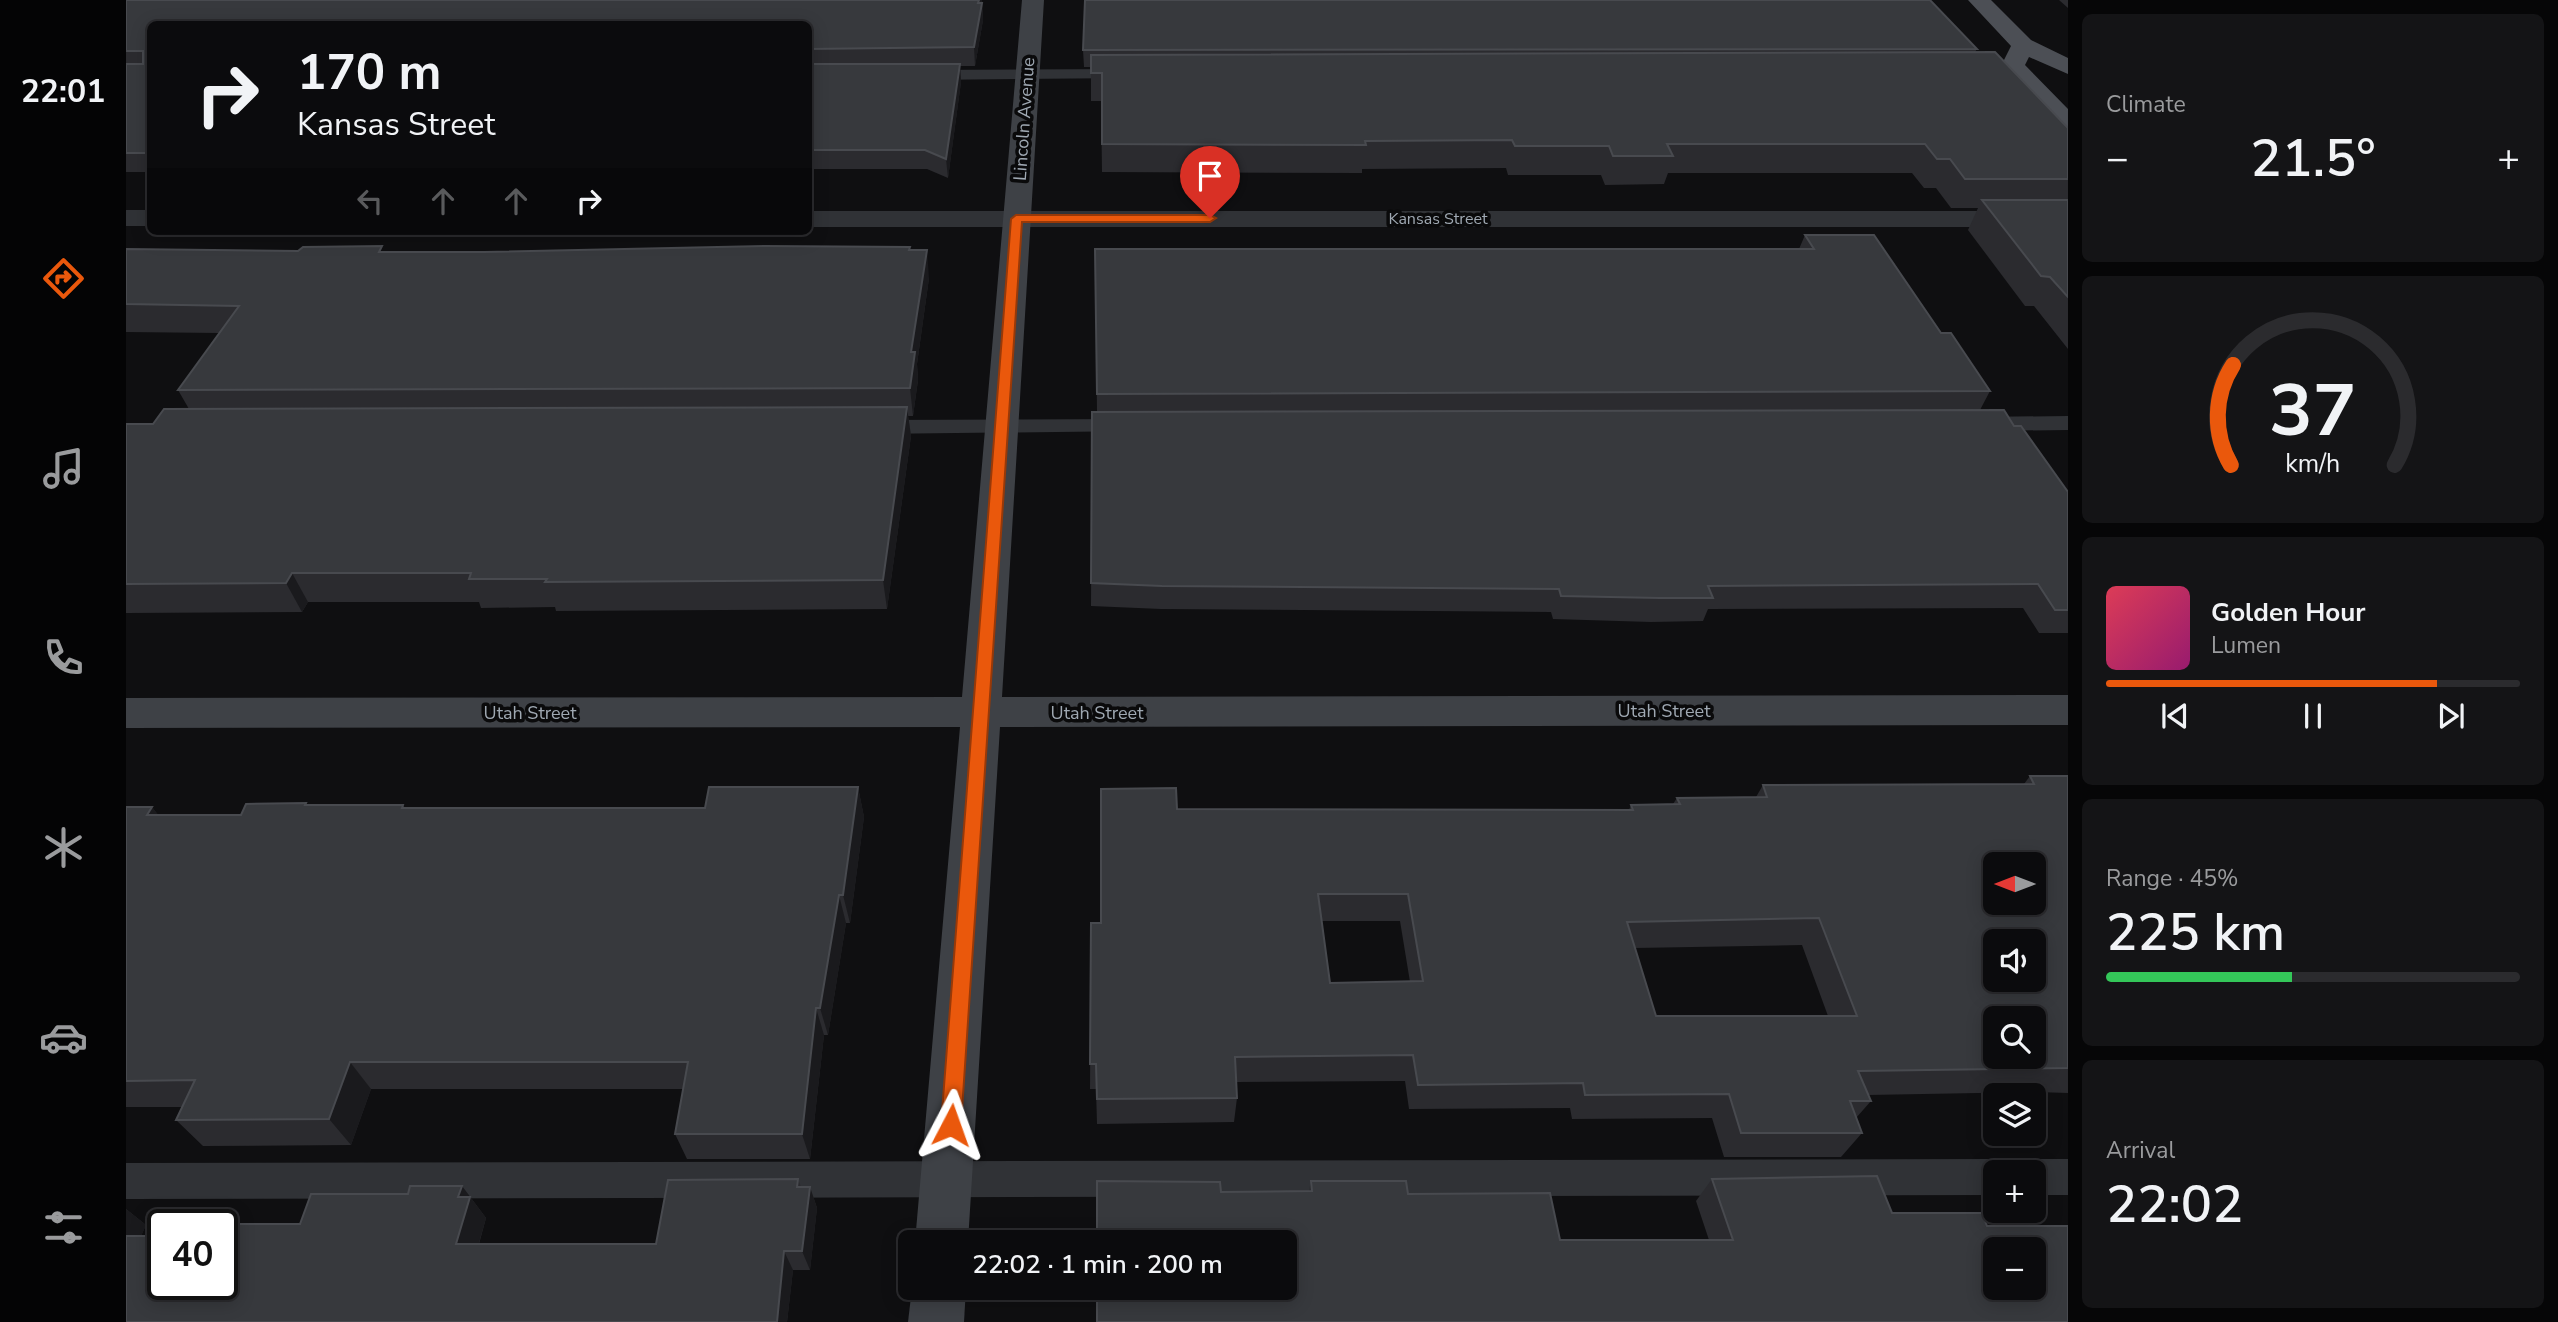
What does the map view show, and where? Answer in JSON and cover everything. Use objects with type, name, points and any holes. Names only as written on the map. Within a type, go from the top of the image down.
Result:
[{"type":"main road","points":[[1979,0],[2023,45],[2068,67]]},
{"type":"main road","points":[[2023,45],[2013,66],[2068,123]]},
{"type":"street","name":"Lincoln Avenue","points":[[943,1230],[1033,0]]},
{"type":"street","points":[[126,218],[147,218]]},
{"type":"street","name":"Kansas Street","points":[[812,219],[2068,219]]},
{"type":"street","name":"Utah Street","points":[[126,713],[2068,710]]},
{"type":"street","points":[[936,1322],[938,1300]]},
{"type":"lane","points":[[1993,73],[2020,73]]},
{"type":"lane","points":[[904,75],[1139,74]]},
{"type":"lane","points":[[1959,424],[2068,424]]},
{"type":"lane","points":[[850,427],[1156,426]]},
{"type":"lane","points":[[126,1181],[1983,1177]]},
{"type":"lane","points":[[2046,1177],[2068,1177]]},
{"type":"building","points":[[126,0],[979,0],[978,3],[982,3],[974,47],[812,49],[812,21],[147,21],[147,153],[126,153],[126,64],[143,64],[143,51],[126,51]]},
{"type":"building","points":[[1085,0],[1930,0],[1977,49],[1083,50]]},
{"type":"building","points":[[1995,52],[2068,128],[2068,179],[1965,179],[1950,159],[1937,159],[1925,144],[1667,144],[1673,156],[1613,156],[1609,146],[1515,146],[1512,140],[1365,141],[1366,145],[1102,144],[1102,73],[1091,73],[1091,55]]},
{"type":"building","points":[[812,64],[960,64],[946,159],[925,150],[812,150]]},
{"type":"building","points":[[1982,200],[2068,200],[2068,297],[2050,277],[2041,276]]},
{"type":"building","points":[[1805,235],[1874,235],[1941,333],[1951,333],[1990,391],[1097,394],[1095,249],[1814,249]]},
{"type":"building","points":[[382,246],[379,252],[765,246],[910,247],[909,250],[927,250],[911,352],[915,352],[910,388],[178,390],[239,306],[126,304],[126,249],[298,251],[303,247]]},
{"type":"building","points":[[907,407],[883,580],[545,582],[547,579],[469,579],[471,573],[292,573],[286,583],[126,584],[126,424],[153,424],[164,409]]},
{"type":"building","points":[[2004,410],[2014,426],[2021,426],[2068,492],[2068,610],[2055,610],[2038,584],[1708,586],[1713,598],[1660,598],[1561,596],[1559,589],[1091,583],[1092,412]]},
{"type":"building","points":[[2030,776],[2068,776],[2068,1068],[2046,1068],[2046,1006],[1983,1006],[1983,1069],[1998,1069],[1858,1071],[1871,1101],[1850,1101],[1862,1133],[1741,1133],[1729,1094],[1585,1095],[1583,1083],[1418,1085],[1413,1055],[1235,1057],[1237,1098],[1097,1099],[1096,1064],[1090,1064],[1091,923],[1101,923],[1101,789],[1176,788],[1177,809],[1633,810],[1631,805],[1680,804],[1677,798],[1767,797],[1763,785],[2034,784]],"holes":[[[1318,894],[1408,894],[1423,981],[1330,983]],[[1819,918],[1857,1016],[1656,1016],[1627,922]]]},
{"type":"building","points":[[709,787],[858,787],[843,895],[839,895],[820,1008],[816,1008],[802,1134],[675,1134],[688,1062],[350,1062],[329,1119],[176,1120],[195,1080],[126,1081],[126,807],[152,807],[147,815],[241,815],[246,804],[306,803],[305,805],[403,805],[402,808],[705,808]]},
{"type":"building","points":[[1877,1176],[1892,1213],[1982,1213],[1983,1223],[1987,1226],[2068,1226],[2068,1322],[1097,1322],[1097,1300],[1297,1300],[1297,1230],[1097,1230],[1097,1181],[1220,1182],[1221,1192],[1312,1191],[1311,1181],[1406,1181],[1408,1194],[1550,1193],[1560,1240],[1733,1240],[1712,1179]]},
{"type":"building","points":[[798,1179],[797,1187],[810,1187],[802,1251],[784,1251],[777,1322],[126,1322],[126,1236],[147,1236],[147,1300],[238,1300],[238,1224],[300,1224],[311,1194],[408,1194],[410,1186],[462,1186],[458,1197],[470,1197],[456,1244],[656,1244],[668,1180]]},
{"type":"route","points":[[951,1125],[1016,219],[1210,218]]}]
